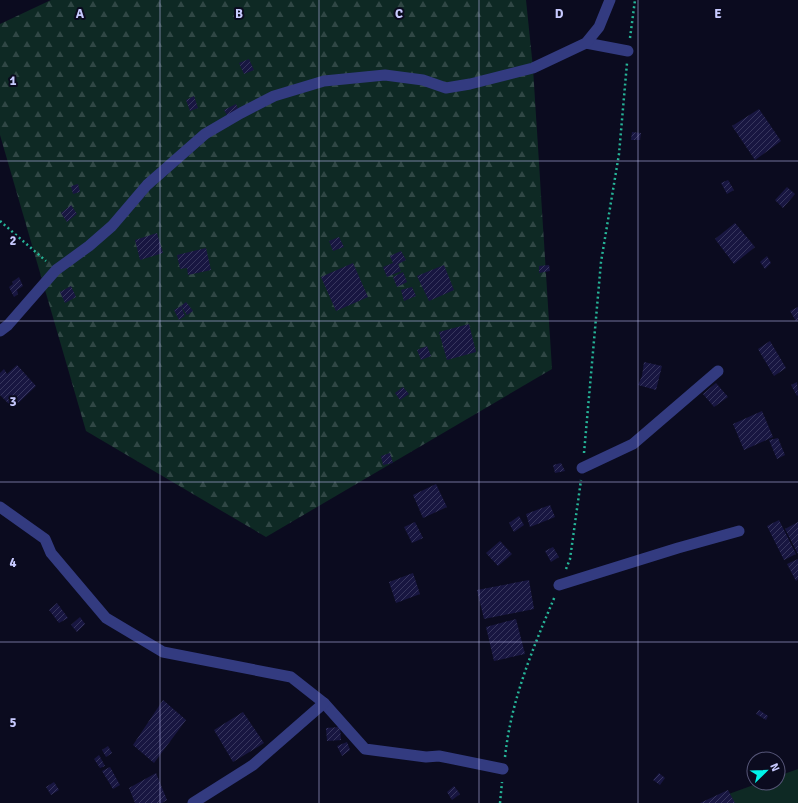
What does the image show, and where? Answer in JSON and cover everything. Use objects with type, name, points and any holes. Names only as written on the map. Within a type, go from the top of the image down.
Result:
[{"type":"street","points":[[0,331],[8,325],[56,270],[89,246],[112,226],[147,185],[206,134],[241,113],[274,96],[324,81],[385,75],[424,80],[446,88],[470,84],[533,68],[586,43],[599,27],[610,0]]},
{"type":"street","points":[[586,43],[628,51]]},
{"type":"street","points":[[582,468],[634,444],[718,371]]},
{"type":"street","points":[[0,507],[45,539],[51,553],[106,618],[163,652],[291,677],[324,703],[365,749],[426,757],[439,756],[503,769]]},
{"type":"street","points":[[559,585],[678,548],[739,531]]},
{"type":"street","points":[[193,803],[253,765],[324,703]]},
{"type":"path","points":[[500,803],[507,733],[526,666],[570,559],[582,468],[601,262],[618,154],[634,0]]},
{"type":"path","points":[[0,221],[56,270]]},
{"type":"green space","points":[[51,0],[526,0],[533,68],[552,369],[266,537],[86,431],[0,135],[0,24]]},
{"type":"green space","points":[[798,769],[798,803],[704,803],[746,788],[746,791],[786,791],[786,773]]},
{"type":"building","points":[[249,59],[254,70],[244,74],[239,63]]},
{"type":"building","points":[[194,96],[198,108],[190,111],[186,100]]},
{"type":"building","points":[[236,104],[239,111],[228,117],[224,110]]},
{"type":"building","points":[[759,109],[781,141],[755,160],[732,126]]},
{"type":"building","points":[[632,132],[641,133],[640,140],[631,140]]},
{"type":"building","points":[[728,180],[734,190],[727,194],[721,183]]},
{"type":"building","points":[[78,184],[80,192],[73,194],[71,186]]},
{"type":"building","points":[[787,187],[795,194],[783,208],[775,200]]},
{"type":"building","points":[[71,205],[77,214],[67,222],[61,213]]},
{"type":"building","points":[[735,223],[755,247],[734,264],[715,239]]},
{"type":"building","points":[[157,233],[163,253],[140,260],[135,240]]},
{"type":"building","points":[[339,237],[344,247],[333,251],[329,241]]},
{"type":"building","points":[[206,248],[211,270],[188,275],[187,268],[180,269],[177,255]]},
{"type":"building","points":[[401,251],[406,260],[398,264],[401,271],[387,277],[383,267],[393,263],[390,256]]},
{"type":"building","points":[[767,256],[771,263],[765,269],[760,262]]},
{"type":"building","points":[[353,263],[368,297],[336,311],[321,277]]},
{"type":"building","points":[[444,265],[454,290],[429,301],[417,276]]},
{"type":"building","points":[[549,265],[550,271],[539,273],[539,266]]},
{"type":"building","points":[[403,272],[407,282],[397,287],[393,277]]},
{"type":"building","points":[[19,277],[23,286],[17,290],[18,294],[14,297],[9,287],[13,284],[12,282]]},
{"type":"building","points":[[71,286],[76,297],[65,303],[60,292]]},
{"type":"building","points":[[412,287],[416,296],[404,301],[401,290]]},
{"type":"building","points":[[186,302],[193,311],[187,315],[181,306]]},
{"type":"building","points":[[181,306],[185,316],[179,320],[174,310]]},
{"type":"building","points":[[798,307],[798,320],[796,321],[790,311]]},
{"type":"building","points":[[469,324],[476,352],[447,360],[439,332]]},
{"type":"building","points":[[770,341],[786,368],[774,376],[758,349]]},
{"type":"building","points":[[427,346],[431,356],[421,360],[417,350]]},
{"type":"building","points":[[644,362],[662,366],[656,390],[638,385],[642,376]]},
{"type":"building","points":[[17,365],[36,386],[13,408],[0,395],[0,373],[4,369],[7,374]]},
{"type":"building","points":[[797,382],[798,395],[797,396],[791,385]]},
{"type":"building","points":[[716,383],[728,397],[714,407],[703,394]]},
{"type":"building","points":[[403,387],[409,394],[400,400],[395,393]]},
{"type":"building","points":[[762,411],[773,437],[744,450],[733,424]]},
{"type":"building","points":[[778,438],[785,455],[777,459],[769,440]]},
{"type":"building","points":[[390,453],[393,463],[383,465],[381,456]]},
{"type":"building","points":[[561,463],[565,471],[555,473],[553,465]]},
{"type":"building","points":[[436,484],[447,507],[423,518],[413,495]]},
{"type":"building","points":[[550,505],[555,517],[530,527],[526,514]]},
{"type":"building","points":[[519,516],[524,525],[514,532],[509,523]]},
{"type":"building","points":[[779,520],[796,554],[784,560],[767,526]]},
{"type":"building","points":[[415,522],[423,538],[412,543],[404,527]]},
{"type":"building","points":[[798,522],[798,554],[785,529]]},
{"type":"building","points":[[500,541],[512,554],[498,566],[486,553]]},
{"type":"building","points":[[553,547],[559,557],[551,562],[545,551]]},
{"type":"building","points":[[798,559],[798,579],[796,581],[787,564]]},
{"type":"building","points":[[413,573],[420,594],[396,603],[389,582]]},
{"type":"building","points":[[529,580],[534,609],[484,619],[477,590]]},
{"type":"building","points":[[57,603],[68,618],[59,623],[49,610]]},
{"type":"building","points":[[80,617],[85,624],[77,632],[71,625]]},
{"type":"building","points":[[516,619],[525,654],[494,661],[486,627]]},
{"type":"building","points":[[163,700],[186,720],[154,763],[133,745]]},
{"type":"building","points":[[759,710],[768,716],[766,720],[756,714]]},
{"type":"building","points":[[243,712],[264,743],[233,762],[214,730]]},
{"type":"building","points":[[340,727],[341,740],[327,741],[326,728]]},
{"type":"building","points":[[347,742],[350,750],[342,756],[337,746]]},
{"type":"building","points":[[108,746],[112,753],[106,757],[102,750]]},
{"type":"building","points":[[99,755],[105,766],[100,768],[94,759]]},
{"type":"building","points":[[110,767],[120,785],[113,789],[102,771]]},
{"type":"building","points":[[156,773],[167,800],[162,803],[135,803],[129,788]]},
{"type":"building","points":[[659,773],[665,778],[660,785],[653,780]]},
{"type":"building","points":[[54,782],[59,790],[51,795],[46,787]]},
{"type":"building","points":[[454,786],[460,794],[452,800],[447,792]]},
{"type":"building","points":[[728,790],[735,803],[700,803]]}]
